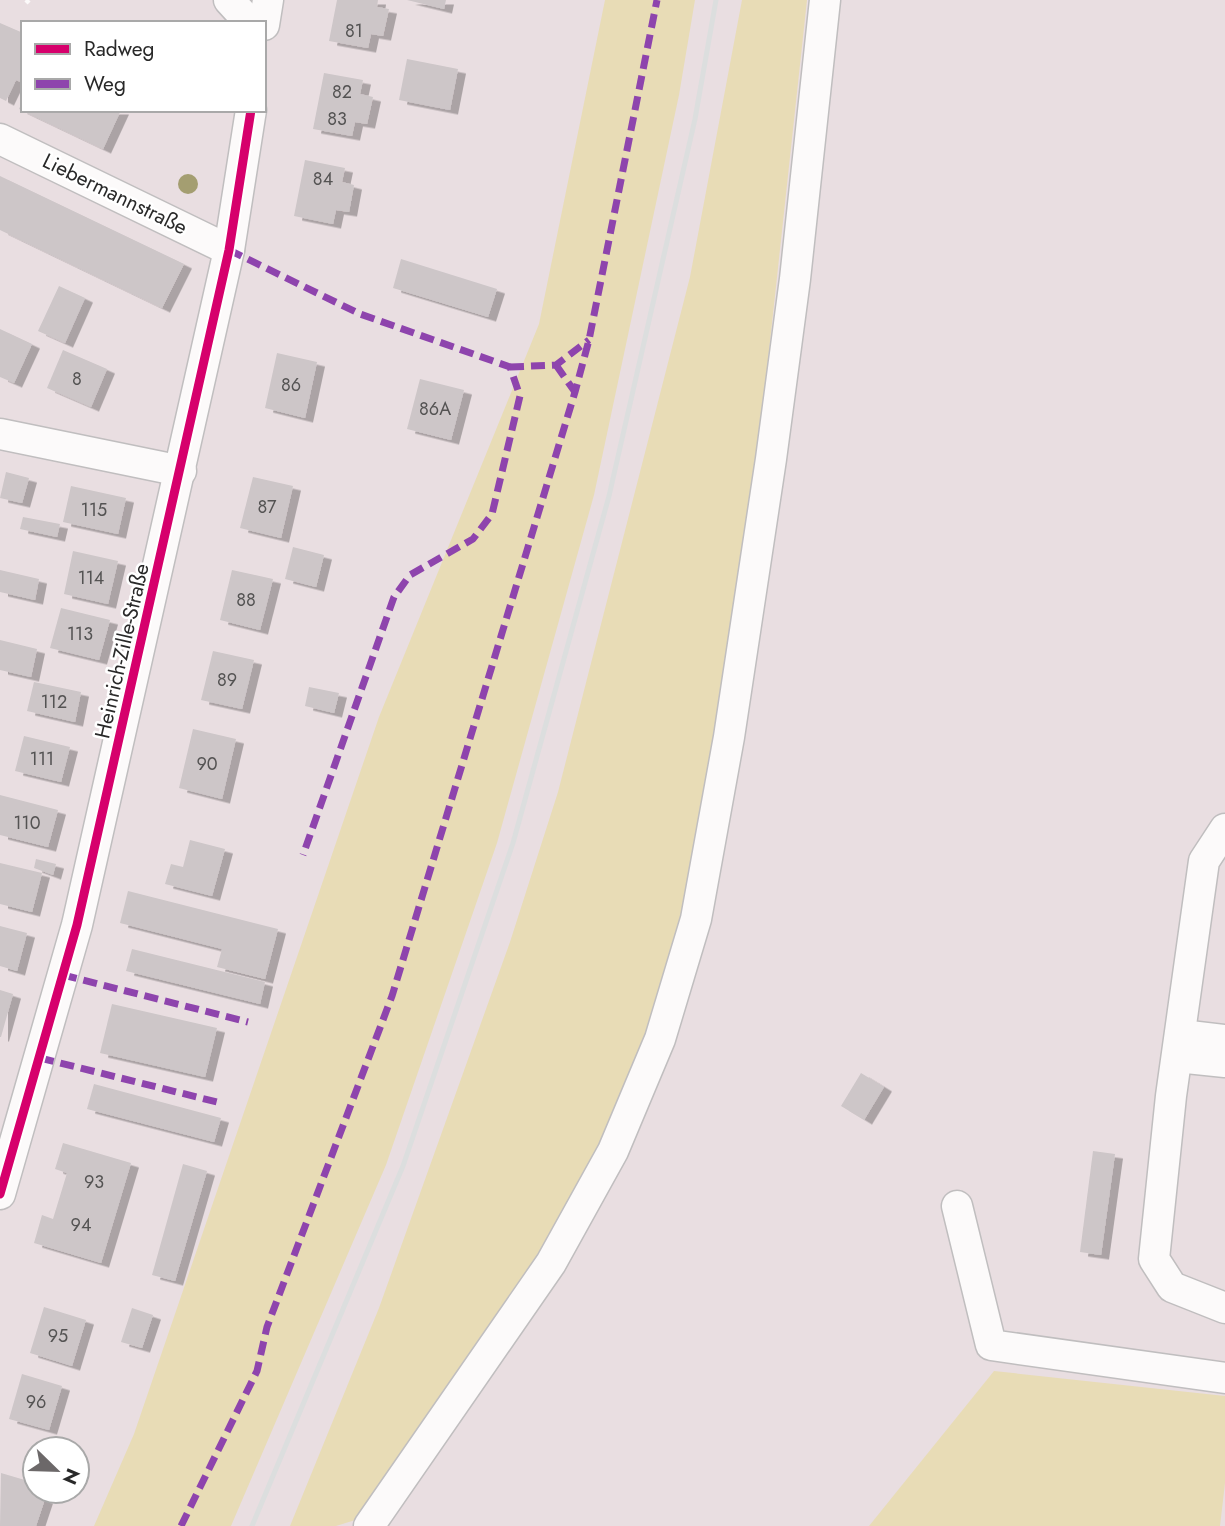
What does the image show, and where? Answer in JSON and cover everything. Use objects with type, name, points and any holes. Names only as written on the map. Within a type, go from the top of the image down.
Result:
[{"type":"street","points":[[229,0],[248,21]]},
{"type":"street","points":[[265,21],[268,0]]},
{"type":"street","points":[[369,1526],[551,1263],[613,1151],[660,1039],[696,919],[729,737],[771,459],[795,279],[825,0]]},
{"type":"street","name":"Heinrich-Zille-Straße","points":[[0,1194],[77,925],[229,250],[251,112]]},
{"type":"street","name":"Liebermannstraße","points":[[0,139],[229,250]]},
{"type":"street","points":[[0,434],[181,471]]},
{"type":"street","points":[[1225,829],[1214,854],[1179,1046],[1154,1259],[1172,1287],[1225,1308]]},
{"type":"street","points":[[1179,1046],[1225,1041]]},
{"type":"street","points":[[1179,1046],[1225,1062]]},
{"type":"street","points":[[957,1206],[991,1345],[1225,1378]]},
{"type":"shaded area","points":[[605,0],[695,0],[679,95],[594,495],[497,843],[386,1165],[231,1526],[94,1526],[134,1434],[379,717],[539,324]]},
{"type":"shaded area","points":[[742,0],[807,0],[756,471],[716,752],[676,951],[605,1151],[540,1266],[365,1517],[336,1526],[290,1526],[379,1308],[510,942],[558,792],[690,277]]},
{"type":"shaded area","points":[[994,1371],[1225,1396],[1225,1483],[1220,1526],[869,1526]]},
{"type":"building","points":[[337,0],[378,0],[377,7],[389,9],[383,36],[371,34],[368,48],[329,41]]},
{"type":"building","points":[[407,0],[446,0],[444,9]]},
{"type":"building","points":[[0,23],[21,32],[21,82],[16,80],[6,101],[0,98]]},
{"type":"building","points":[[407,59],[458,69],[450,110],[399,100]]},
{"type":"building","points":[[324,73],[363,80],[360,94],[373,97],[367,124],[355,122],[352,136],[313,129]]},
{"type":"building","points":[[25,112],[120,112],[103,149]]},
{"type":"building","points":[[305,160],[345,168],[342,182],[354,185],[349,212],[336,210],[333,224],[294,216]]},
{"type":"building","points":[[0,176],[184,264],[162,308],[0,230]]},
{"type":"building","points":[[401,259],[497,289],[488,317],[393,288]]},
{"type":"building","points":[[59,286],[85,298],[65,343],[38,331]]},
{"type":"building","points":[[0,329],[32,344],[14,383],[0,377]]},
{"type":"building","points":[[63,350],[107,369],[91,407],[47,388]]},
{"type":"building","points":[[277,353],[317,362],[305,418],[265,408]]},
{"type":"building","points":[[420,379],[464,390],[451,440],[407,429]]},
{"type":"building","points":[[6,472],[29,478],[22,503],[0,498]]},
{"type":"building","points":[[253,477],[293,486],[281,538],[240,528]]},
{"type":"building","points":[[71,486],[126,498],[118,534],[63,522]]},
{"type":"building","points":[[23,517],[60,524],[57,537],[20,529]]},
{"type":"building","points":[[293,547],[324,555],[316,587],[285,579]]},
{"type":"building","points":[[73,551],[118,561],[108,604],[64,594]]},
{"type":"building","points":[[0,570],[39,579],[35,600],[0,592]]},
{"type":"building","points":[[232,570],[273,579],[260,630],[220,620]]},
{"type":"building","points":[[61,608],[110,620],[99,660],[50,648]]},
{"type":"building","points":[[0,640],[37,649],[31,677],[0,670]]},
{"type":"building","points":[[213,651],[254,660],[242,709],[201,700]]},
{"type":"building","points":[[34,682],[81,692],[75,722],[27,711]]},
{"type":"building","points":[[309,687],[339,693],[334,713],[305,706]]},
{"type":"building","points":[[193,729],[236,739],[222,799],[179,788]]},
{"type":"building","points":[[24,736],[70,747],[61,782],[15,771]]},
{"type":"building","points":[[0,795],[58,810],[48,847],[0,835]]},
{"type":"building","points":[[190,840],[225,849],[212,896],[165,884],[171,864],[183,867]]},
{"type":"building","points":[[36,859],[56,864],[53,875],[34,868]]},
{"type":"building","points":[[0,863],[42,873],[32,912],[0,904]]},
{"type":"building","points":[[128,891],[278,929],[265,979],[217,967],[222,949],[120,923]]},
{"type":"building","points":[[0,926],[27,933],[17,971],[0,966]]},
{"type":"building","points":[[132,949],[265,982],[260,1004],[126,971]]},
{"type":"building","points":[[0,990],[13,994],[1,1037],[0,1037]]},
{"type":"building","points":[[112,1004],[217,1028],[205,1077],[100,1053]]},
{"type":"building","points":[[861,1073],[884,1087],[864,1120],[841,1106]]},
{"type":"building","points":[[94,1084],[221,1118],[214,1142],[87,1109]]},
{"type":"building","points":[[63,1143],[131,1163],[101,1263],[34,1243],[42,1215],[53,1219],[67,1173],[55,1169]]},
{"type":"building","points":[[1093,1151],[1115,1154],[1101,1255],[1080,1252]]},
{"type":"building","points":[[183,1164],[207,1171],[175,1281],[152,1275]]},
{"type":"building","points":[[44,1307],[86,1320],[72,1366],[30,1353]]},
{"type":"building","points":[[132,1308],[153,1315],[142,1348],[121,1342]]},
{"type":"building","points":[[22,1374],[62,1386],[49,1430],[9,1419]]},
{"type":"building","points":[[1,1473],[21,1479],[21,1505],[43,1505],[36,1526],[0,1526]]},
{"type":"railway","points":[[252,1526],[403,1166],[513,843],[609,496],[695,119],[716,0]]},
{"type":"marked path","points":[[181,1526],[257,1371],[267,1327],[392,996],[589,340],[657,0]]},
{"type":"marked path","points":[[229,250],[360,314],[510,367],[520,396],[492,514],[473,539],[410,575],[394,597],[303,855]]},
{"type":"marked path","points":[[510,367],[556,365],[589,340]]},
{"type":"marked path","points":[[556,365],[575,392]]},
{"type":"marked path","points":[[63,975],[248,1022]]},
{"type":"marked path","points":[[40,1058],[221,1103]]},
{"type":"cycle path","points":[[0,1194],[77,925],[229,250],[251,112]]}]
